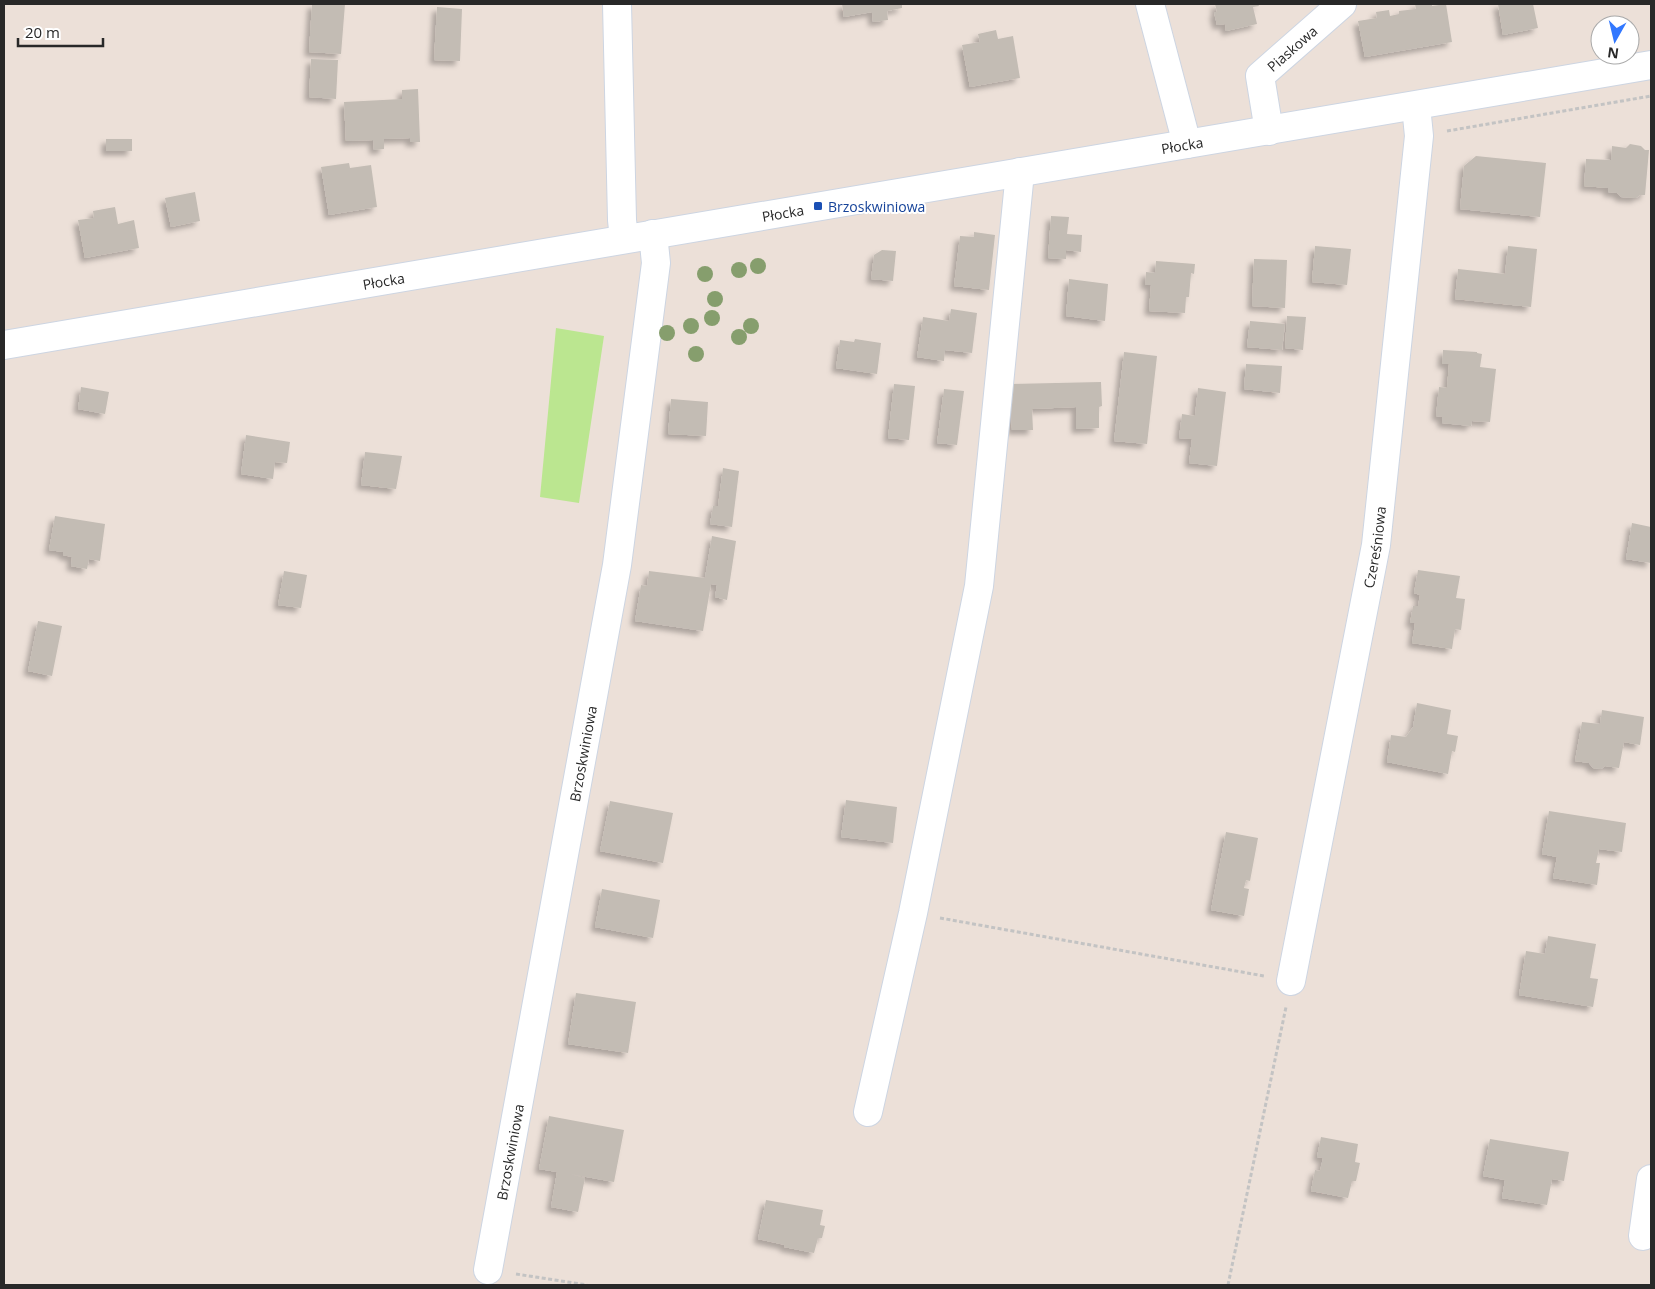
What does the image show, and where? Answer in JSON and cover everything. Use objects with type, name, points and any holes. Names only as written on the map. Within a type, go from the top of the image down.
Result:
[{"type":"street","points":[[617,4],[624,239]]},
{"type":"street","points":[[1150,4],[1188,144]]},
{"type":"street","name":"Piaskowa","points":[[1269,131],[1260,76],[1342,4]]},
{"type":"street","name":"Płocka","points":[[4,345],[1651,65]]},
{"type":"street","name":"Czereśniowa","points":[[1291,981],[1376,545],[1419,136],[1416,106]]},
{"type":"street","points":[[868,1112],[913,913],[979,586],[1020,172]]},
{"type":"street","name":"Brzoskwiniowa","points":[[488,1270],[618,564],[656,262],[653,234]]},
{"type":"street","points":[[1643,1236],[1651,1179]]},
{"type":"path","points":[[913,913],[1291,981],[1228,1285]]},
{"type":"path","points":[[488,1270],[587,1285]]},
{"type":"green space","points":[[556,328],[604,336],[579,503],[540,497]]},
{"type":"building","points":[[312,4],[345,4],[341,54],[309,52]]},
{"type":"building","points":[[842,4],[902,4],[902,8],[887,11],[888,20],[873,22],[872,12],[844,17]]},
{"type":"building","points":[[1215,4],[1258,4],[1259,6],[1253,7],[1257,24],[1226,31],[1225,24],[1217,25],[1214,12],[1217,12]]},
{"type":"building","points":[[1415,4],[1432,4],[1432,6],[1446,4],[1452,42],[1365,57],[1358,21],[1377,18],[1376,12],[1389,10],[1390,16],[1399,14],[1399,11],[1416,9]]},
{"type":"building","points":[[1498,4],[1533,4],[1538,28],[1503,35]]},
{"type":"building","points":[[437,7],[462,9],[460,61],[434,60]]},
{"type":"building","points":[[996,30],[998,39],[1013,36],[1020,78],[970,87],[962,45],[980,42],[978,34]]},
{"type":"building","points":[[311,59],[338,60],[336,99],[309,97]]},
{"type":"building","points":[[418,89],[420,142],[410,142],[410,138],[384,139],[384,149],[374,150],[373,140],[346,141],[344,102],[402,99],[402,90]]},
{"type":"building","points":[[106,139],[132,139],[132,151],[106,151]]},
{"type":"building","points":[[1630,144],[1649,150],[1645,195],[1640,195],[1636,198],[1621,197],[1617,193],[1608,192],[1608,188],[1584,186],[1586,159],[1611,160],[1612,146],[1626,148]]},
{"type":"building","points":[[1476,156],[1546,163],[1540,217],[1460,209],[1464,166]]},
{"type":"building","points":[[349,163],[350,168],[371,165],[377,207],[329,215],[321,167]]},
{"type":"building","points":[[195,192],[200,221],[171,227],[165,198]]},
{"type":"building","points":[[115,207],[118,224],[134,220],[139,248],[85,258],[78,220],[94,218],[93,211]]},
{"type":"building","points":[[1051,216],[1069,217],[1067,234],[1082,235],[1081,252],[1066,250],[1066,259],[1048,258]]},
{"type":"building","points":[[974,232],[995,235],[989,290],[954,286],[960,236],[974,237]]},
{"type":"building","points":[[1315,246],[1351,249],[1347,285],[1312,282]]},
{"type":"building","points":[[1508,246],[1537,249],[1531,307],[1455,299],[1458,269],[1505,274]]},
{"type":"building","points":[[882,250],[896,251],[893,281],[871,279],[874,255]]},
{"type":"building","points":[[1254,259],[1287,260],[1285,308],[1252,306]]},
{"type":"building","points":[[1156,261],[1195,264],[1194,274],[1191,273],[1189,297],[1186,297],[1185,313],[1149,311],[1151,285],[1145,285],[1146,272],[1155,273]]},
{"type":"building","points":[[1069,279],[1108,284],[1105,321],[1066,316]]},
{"type":"building","points":[[951,309],[977,313],[972,353],[945,350],[944,361],[917,357],[923,317],[949,321]]},
{"type":"building","points":[[1287,316],[1306,317],[1303,350],[1285,348]]},
{"type":"building","points":[[1250,321],[1285,324],[1282,350],[1247,347]]},
{"type":"building","points":[[855,339],[881,343],[877,374],[836,368],[840,340],[854,342]]},
{"type":"building","points":[[1443,350],[1477,352],[1482,354],[1480,367],[1496,369],[1490,422],[1472,421],[1471,426],[1442,423],[1442,417],[1436,416],[1439,387],[1447,388],[1449,364],[1442,364]]},
{"type":"building","points":[[1124,352],[1157,356],[1147,444],[1114,441]]},
{"type":"building","points":[[1246,364],[1282,366],[1280,393],[1244,389]]},
{"type":"building","points":[[1101,382],[1102,406],[1099,407],[1099,428],[1076,429],[1076,407],[1032,409],[1033,430],[1012,430],[1010,384]]},
{"type":"building","points":[[894,384],[915,386],[909,440],[888,438]]},
{"type":"building","points":[[81,387],[109,392],[105,414],[78,409]]},
{"type":"building","points":[[1198,388],[1226,392],[1217,466],[1189,463],[1192,439],[1179,438],[1182,414],[1195,416]]},
{"type":"building","points":[[944,389],[964,391],[957,445],[937,443]]},
{"type":"building","points":[[671,399],[708,402],[706,436],[668,434]]},
{"type":"building","points":[[246,435],[290,442],[287,463],[275,462],[273,479],[241,474]]},
{"type":"building","points":[[365,452],[402,456],[396,489],[361,485]]},
{"type":"building","points":[[723,468],[739,471],[732,527],[710,524],[713,506],[718,506]]},
{"type":"building","points":[[55,516],[105,524],[100,561],[89,559],[87,569],[71,566],[72,557],[63,555],[63,552],[49,550]]},
{"type":"building","points":[[1632,523],[1651,527],[1651,563],[1626,559]]},
{"type":"building","points":[[712,536],[736,541],[727,600],[715,597],[717,585],[711,584],[703,631],[635,621],[641,585],[647,586],[649,571],[705,578]]},
{"type":"building","points":[[1418,570],[1460,576],[1456,598],[1465,599],[1461,630],[1455,629],[1452,649],[1412,643],[1415,623],[1410,623],[1413,606],[1418,606],[1420,595],[1414,593]]},
{"type":"building","points":[[284,571],[307,575],[301,608],[278,605]]},
{"type":"building","points":[[38,621],[62,626],[52,676],[28,671]]},
{"type":"building","points":[[1417,703],[1451,710],[1447,734],[1458,736],[1455,752],[1452,751],[1448,774],[1387,762],[1391,735],[1406,737],[1413,727]]},
{"type":"building","points":[[1602,710],[1644,717],[1640,745],[1624,742],[1619,768],[1605,766],[1601,769],[1593,768],[1589,763],[1575,761],[1582,722],[1600,724]]},
{"type":"building","points":[[846,800],[897,807],[893,843],[841,837]]},
{"type":"building","points":[[610,801],[673,813],[663,863],[600,851]]},
{"type":"building","points":[[1549,811],[1626,823],[1622,852],[1599,849],[1596,863],[1600,863],[1597,885],[1553,878],[1557,857],[1542,854]]},
{"type":"building","points":[[1226,832],[1258,838],[1250,881],[1246,880],[1244,888],[1249,889],[1244,916],[1211,910]]},
{"type":"building","points":[[602,889],[660,900],[653,938],[595,927]]},
{"type":"building","points":[[1548,936],[1596,944],[1590,978],[1598,979],[1593,1007],[1519,995],[1526,951],[1545,954]]},
{"type":"building","points":[[576,993],[636,1002],[628,1053],[568,1044]]},
{"type":"building","points":[[549,1116],[624,1130],[614,1182],[570,1174],[585,1178],[578,1212],[551,1207],[557,1172],[539,1169]]},
{"type":"building","points":[[1321,1137],[1358,1144],[1355,1162],[1360,1163],[1356,1181],[1352,1181],[1348,1198],[1311,1191],[1315,1170],[1320,1171],[1323,1158],[1317,1157]]},
{"type":"building","points":[[1490,1139],[1569,1152],[1564,1181],[1552,1179],[1547,1205],[1502,1198],[1505,1180],[1483,1176]]},
{"type":"building","points":[[766,1200],[823,1210],[820,1225],[825,1226],[822,1238],[818,1238],[814,1253],[758,1239]]},
{"type":"place","name":"Brzoskwiniowa","points":[[818,206]]}]
